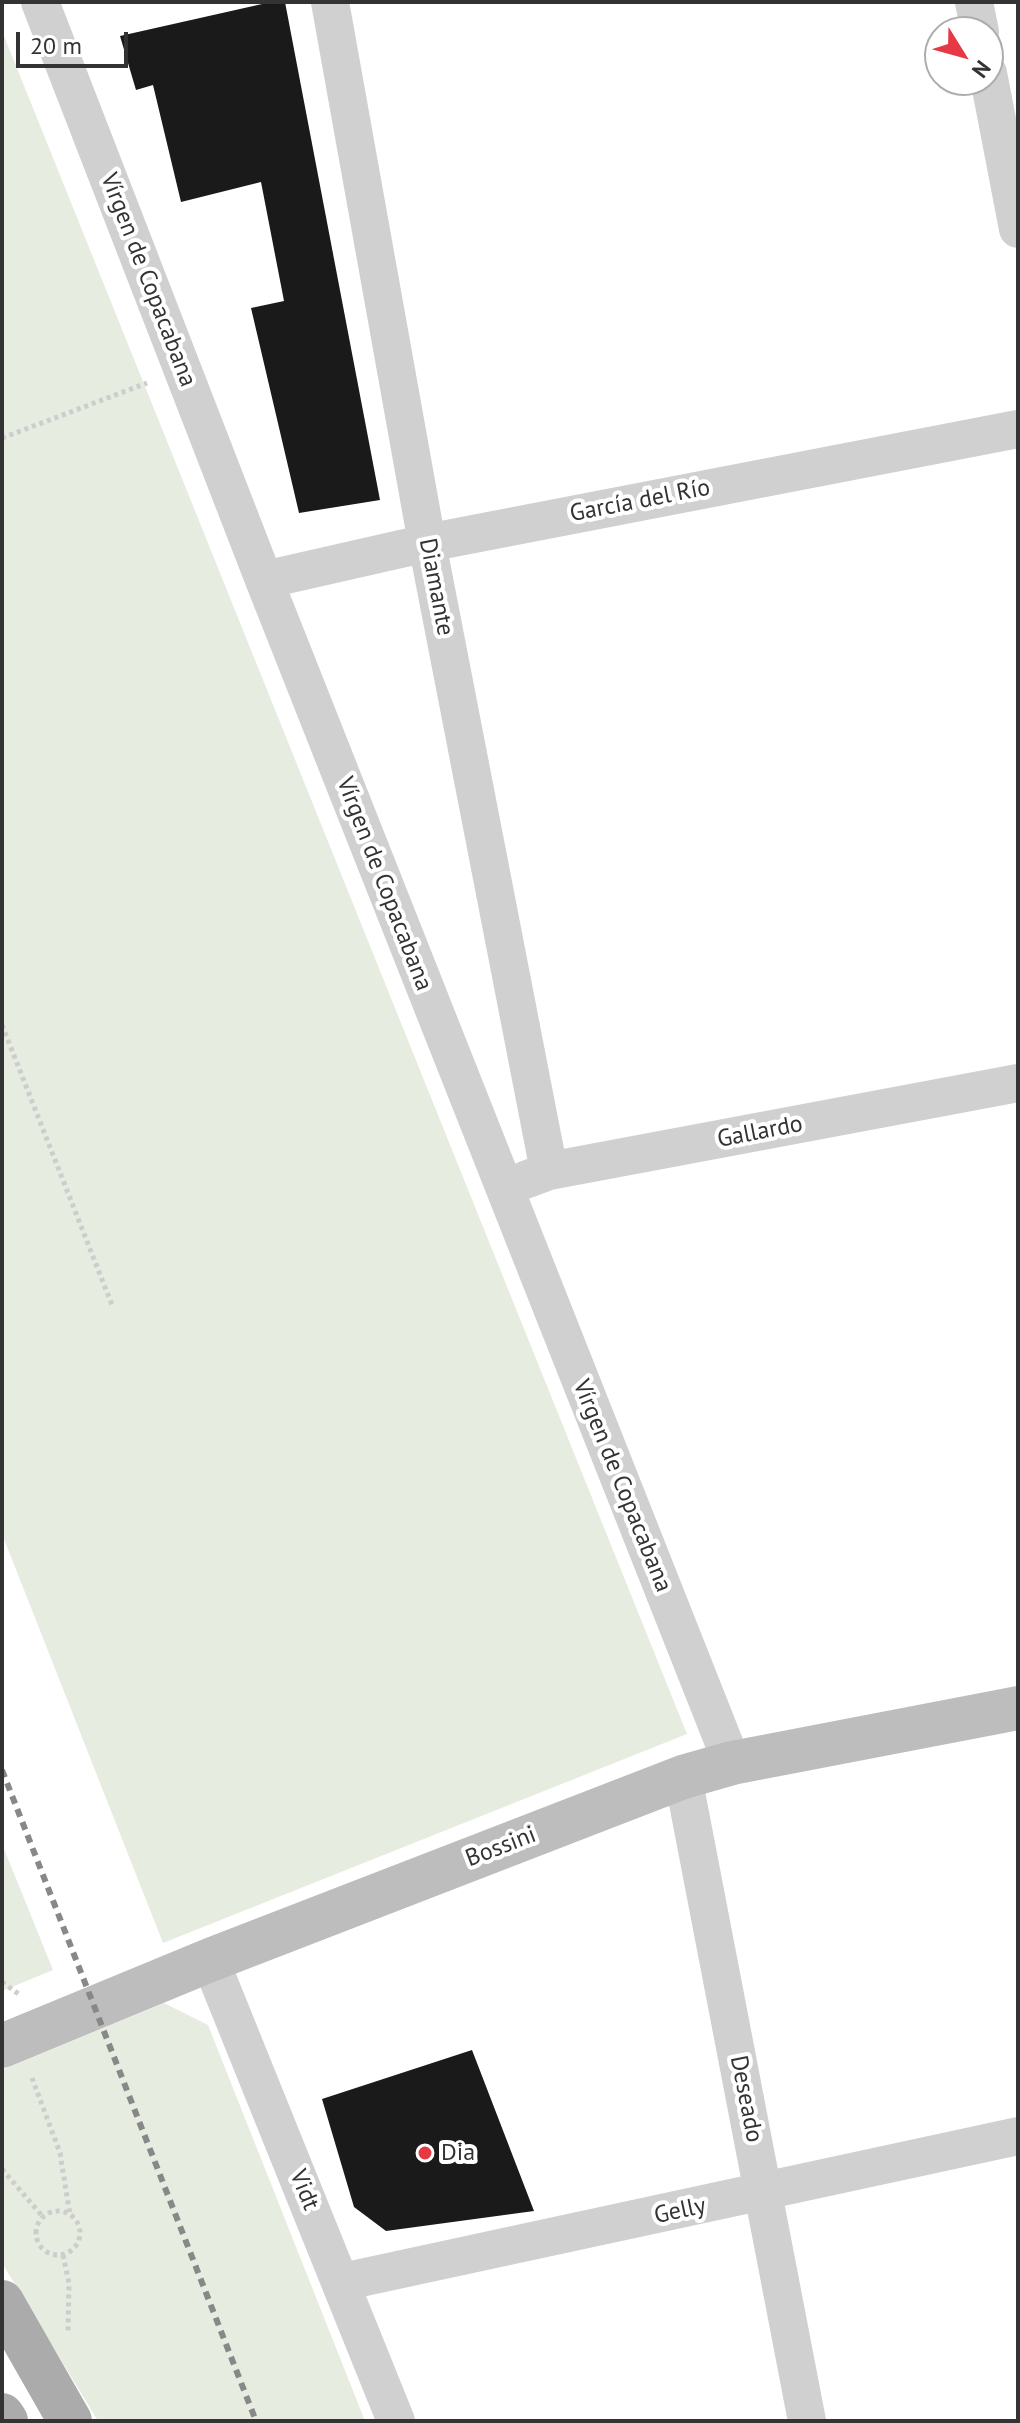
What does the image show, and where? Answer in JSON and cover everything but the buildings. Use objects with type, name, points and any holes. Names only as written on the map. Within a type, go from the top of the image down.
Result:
[{"type":"main road","name":"Bossini","points":[[8,2044],[210,1960],[683,1777],[732,1763],[1018,1708]]},
{"type":"main road","points":[[2,2302],[70,2421]]},
{"type":"main road","points":[[2,2415],[6,2421]]},
{"type":"street","name":"Vírgen de Copacabana","points":[[40,2],[264,580],[732,1763]]},
{"type":"street","name":"Diamante","points":[[330,2],[427,543],[549,1171]]},
{"type":"street","points":[[992,96],[1018,229]]},
{"type":"street","name":"García del Río","points":[[264,580],[427,543],[1018,429]]},
{"type":"street","name":"Gallardo","points":[[503,1188],[549,1171],[1018,1083]]},
{"type":"street","name":"Deseado","points":[[683,1777],[807,2421]]},
{"type":"street","name":"Vidt","points":[[210,1960],[396,2421]]},
{"type":"street","name":"Gelly","points":[[342,2282],[1018,2136]]},
{"type":"path","points":[[2,438],[183,369]]},
{"type":"path","points":[[2,1025],[112,1305]]},
{"type":"path","points":[[8,2044],[46,2108],[60,2153],[70,2215],[79,2226],[79,2241],[63,2255],[49,2254],[39,2244],[37,2230],[43,2217],[57,2211],[70,2215]]},
{"type":"path","points":[[2,2169],[43,2217]]},
{"type":"path","points":[[50,2382],[65,2349],[70,2319],[63,2255]]},
{"type":"shaded area","points":[[2,31],[687,1734],[163,1943],[2,1534]]},
{"type":"shaded area","points":[[2,1844],[53,1970],[2,1991]]},
{"type":"shaded area","points":[[164,2003],[208,2025],[365,2421],[98,2421],[2,2263],[2,2070]]},
{"type":"railway","points":[[2,1770],[256,2421]]},
{"type":"place","name":"Dia","points":[[425,2153]]}]
